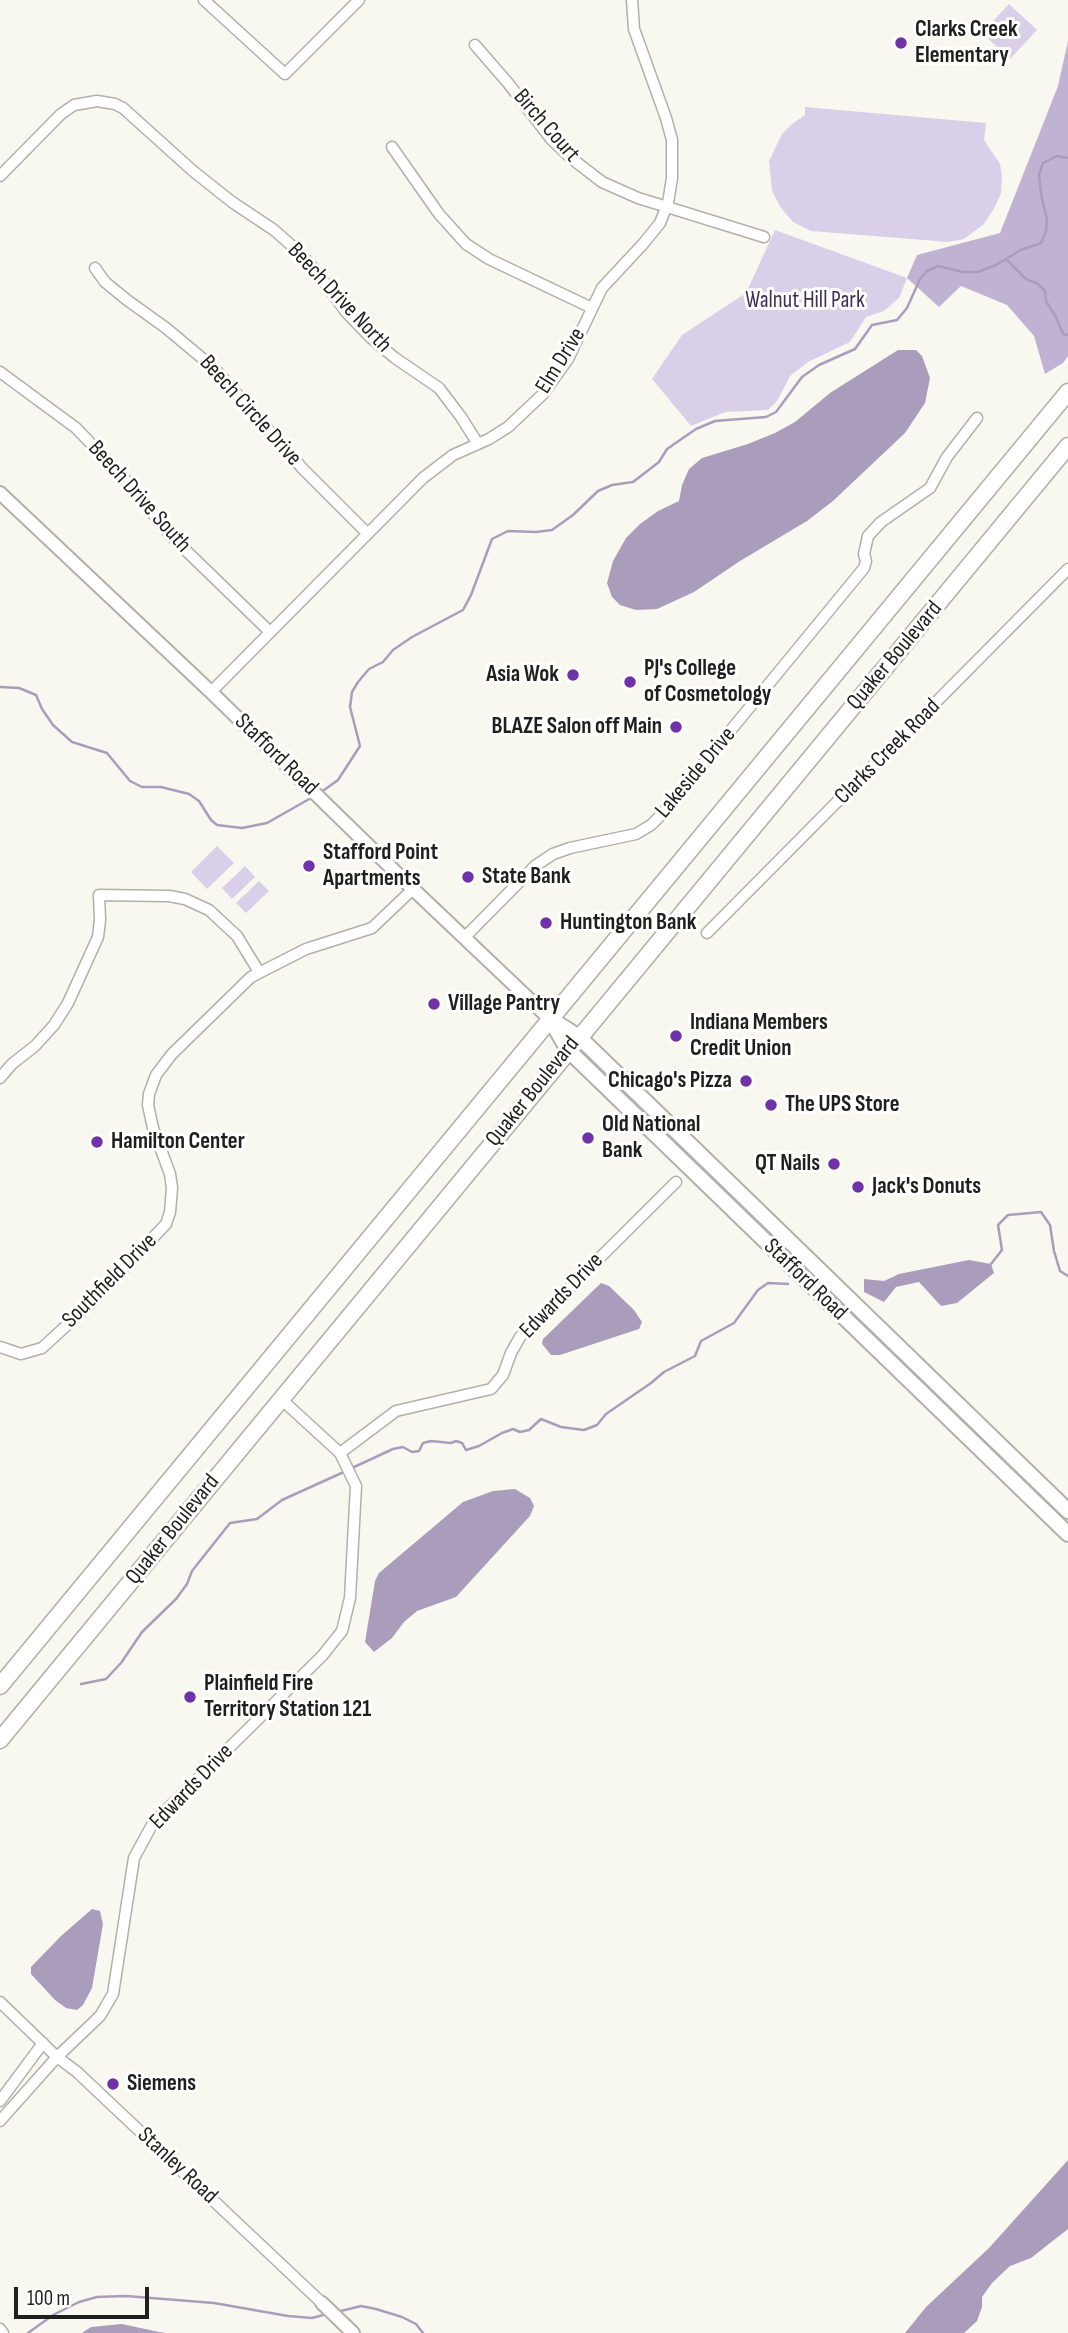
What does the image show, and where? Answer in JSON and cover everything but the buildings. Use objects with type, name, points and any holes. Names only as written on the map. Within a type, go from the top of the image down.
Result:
[{"type":"main road","name":"Quaker Boulevard","points":[[0,1686],[1068,392]]},
{"type":"main road","name":"Quaker Boulevard","points":[[0,1740],[1068,446]]},
{"type":"main road","name":"Stafford Road","points":[[550,1019],[579,1037],[1068,1510]]},
{"type":"main road","name":"Stafford Road","points":[[550,1019],[568,1050],[1068,1534]]},
{"type":"street","points":[[204,0],[285,74],[359,0]]},
{"type":"street","name":"Elm Drive","points":[[211,692],[367,533],[440,464],[508,427],[543,394],[568,359],[592,308],[611,276],[660,223],[667,207],[673,178],[672,140],[634,29],[632,0]]},
{"type":"street","name":"Birch Court","points":[[475,46],[509,83],[551,139],[571,158],[603,181],[622,192],[764,237]]},
{"type":"street","name":"Beech Drive North","points":[[0,176],[61,114],[74,105],[97,101],[123,108],[193,171],[274,230],[300,253],[346,312],[371,338],[439,388],[478,444]]},
{"type":"street","points":[[392,147],[439,214],[466,244],[489,259],[592,308]]},
{"type":"street","name":"Beech Circle Drive","points":[[95,268],[106,282],[127,300],[215,369],[302,468],[367,533]]},
{"type":"street","name":"Beech Drive South","points":[[0,372],[82,433],[123,477],[172,537],[270,632]]},
{"type":"street","name":"Lakeside Drive","points":[[464,938],[535,866],[553,854],[636,834],[645,830],[662,814],[864,568],[866,561],[863,554],[867,537],[881,522],[930,488],[947,457],[977,418]]},
{"type":"street","name":"Stafford Road","points":[[0,493],[550,1019]]},
{"type":"street","name":"Clarks Creek Road","points":[[706,933],[1068,569]]},
{"type":"street","name":"Southfield Drive","points":[[0,1347],[21,1354],[42,1348],[91,1303],[166,1224],[172,1188],[170,1174],[149,1114],[149,1094],[163,1065],[172,1054],[241,985],[259,972],[306,948],[372,928],[413,889]]},
{"type":"street","points":[[0,1078],[12,1064],[35,1046],[54,1025],[68,1003],[98,937],[99,895],[169,896],[198,904],[226,924],[259,972]]},
{"type":"street","name":"Edwards Drive","points":[[342,1456],[396,1411],[491,1389],[503,1375],[520,1337],[676,1182]]},
{"type":"street","name":"Edwards Drive","points":[[0,2121],[57,2057],[100,2016],[113,1994],[134,1858],[153,1823],[322,1656],[342,1631],[350,1598],[356,1486],[342,1456],[281,1399]]},
{"type":"street","name":"Stanley Road","points":[[0,2002],[353,2333]]},
{"type":"street","points":[[0,2101],[43,2043]]},
{"type":"green space","points":[[1009,4],[1037,30],[1010,59],[982,33]]},
{"type":"green space","points":[[805,107],[986,123],[984,140],[1000,164],[1002,176],[1001,193],[995,207],[983,225],[964,239],[949,242],[811,231],[793,222],[772,191],[769,161],[782,134],[805,115]]},
{"type":"green space","name":"Walnut Hill Park","points":[[775,230],[907,278],[899,298],[884,311],[866,317],[850,342],[808,362],[790,376],[777,401],[768,410],[725,412],[691,426],[652,379],[682,335],[746,293]]},
{"type":"green space","points":[[217,846],[234,863],[207,889],[191,872]]},
{"type":"green space","points":[[245,866],[255,877],[232,899],[222,888]]},
{"type":"green space","points":[[259,881],[269,891],[246,913],[236,903]]},
{"type":"shaded area","points":[[1068,41],[1068,356],[1063,363],[1045,374],[1034,336],[1007,305],[961,286],[939,307],[907,278],[917,255],[1000,233],[1058,86]]},
{"type":"shaded area","points":[[898,350],[916,350],[922,356],[930,378],[925,403],[905,433],[833,501],[807,521],[694,592],[657,609],[636,610],[620,605],[612,597],[607,583],[613,561],[626,538],[658,511],[679,501],[689,469],[702,458],[748,444],[795,422],[830,393]]},
{"type":"shaded area","points":[[969,1260],[991,1264],[994,1273],[957,1303],[941,1306],[919,1282],[896,1287],[884,1302],[864,1292],[864,1279],[884,1281],[899,1274]]},
{"type":"shaded area","points":[[601,1283],[609,1286],[634,1310],[642,1322],[639,1329],[560,1355],[551,1355],[542,1344],[543,1339]]},
{"type":"shaded area","points":[[515,1489],[530,1498],[534,1506],[530,1516],[456,1597],[417,1611],[392,1638],[374,1652],[365,1642],[375,1581],[379,1573],[463,1502],[493,1491]]},
{"type":"shaded area","points":[[92,1909],[100,1911],[103,1924],[92,1988],[83,2005],[77,2010],[66,2008],[31,1974],[31,1967]]},
{"type":"shaded area","points":[[1068,2160],[1068,2229],[1031,2258],[1010,2266],[992,2283],[982,2297],[977,2321],[964,2333],[905,2333],[926,2307],[989,2248]]},
{"type":"shaded area","points":[[122,2324],[166,2333],[82,2333],[91,2327]]},
{"type":"waterway","points":[[320,793],[338,780],[360,746],[350,707],[352,692],[358,682],[369,669],[383,662],[393,650],[463,610],[492,539],[508,531],[552,530],[573,515],[598,491],[612,485],[633,482],[659,462],[667,449],[696,429],[715,421],[766,417],[776,412],[802,377],[819,365],[855,349],[872,325],[897,320],[907,308],[920,279],[927,271],[938,266],[963,272],[978,272],[1041,243],[1047,220],[1039,175],[1043,163],[1057,156],[1068,158]]},
{"type":"waterway","points":[[1006,259],[1026,279],[1038,284],[1045,291],[1046,301],[1063,334],[1068,335]]},
{"type":"waterway","points":[[0,687],[19,688],[36,695],[53,725],[72,742],[107,753],[130,781],[142,787],[161,787],[189,794],[199,801],[217,825],[242,828],[267,823],[311,798]]},
{"type":"waterway","points":[[991,1264],[1002,1250],[998,1225],[1008,1215],[1041,1212],[1050,1225],[1060,1271],[1068,1276]]},
{"type":"waterway","points":[[352,1468],[393,1449],[403,1447],[412,1452],[419,1451],[423,1443],[431,1441],[456,1441],[462,1443],[466,1450],[513,1429],[520,1432],[529,1430],[541,1419],[561,1427],[584,1430],[597,1425],[606,1414],[664,1372],[695,1356],[701,1341],[734,1323],[758,1290],[768,1283],[788,1284]]},
{"type":"waterway","points":[[81,1684],[106,1679],[121,1663],[142,1632],[176,1599],[187,1584],[192,1571],[230,1523],[257,1519],[282,1500],[346,1471]]},
{"type":"waterway","points":[[28,2333],[53,2315],[79,2302],[97,2297],[126,2296],[214,2303],[312,2318],[327,2314]]},
{"type":"waterway","points":[[337,2312],[361,2306],[376,2309],[416,2324],[423,2333]]},
{"type":"place","name":"Clarks Creek Elementary","points":[[901,43]]},
{"type":"place","name":"Asia Wok","points":[[573,675]]},
{"type":"place","name":"PJ's College of Cosmetology","points":[[630,682]]},
{"type":"place","name":"BLAZE Salon off Main","points":[[676,727]]},
{"type":"place","name":"Stafford Point Apartments","points":[[309,866]]},
{"type":"place","name":"State Bank","points":[[468,877]]},
{"type":"place","name":"Huntington Bank","points":[[546,923]]},
{"type":"place","name":"Village Pantry","points":[[434,1004]]},
{"type":"place","name":"Indiana Members Credit Union","points":[[676,1036]]},
{"type":"place","name":"Chicago's Pizza","points":[[746,1081]]},
{"type":"place","name":"The UPS Store","points":[[771,1105]]},
{"type":"place","name":"Old National Bank","points":[[588,1138]]},
{"type":"place","name":"Hamilton Center","points":[[97,1142]]},
{"type":"place","name":"QT Nails","points":[[834,1164]]},
{"type":"place","name":"Jack's Donuts","points":[[858,1187]]},
{"type":"place","name":"Plainfield Fire Territory Station 121","points":[[190,1697]]},
{"type":"place","name":"Siemens","points":[[113,2084]]}]
